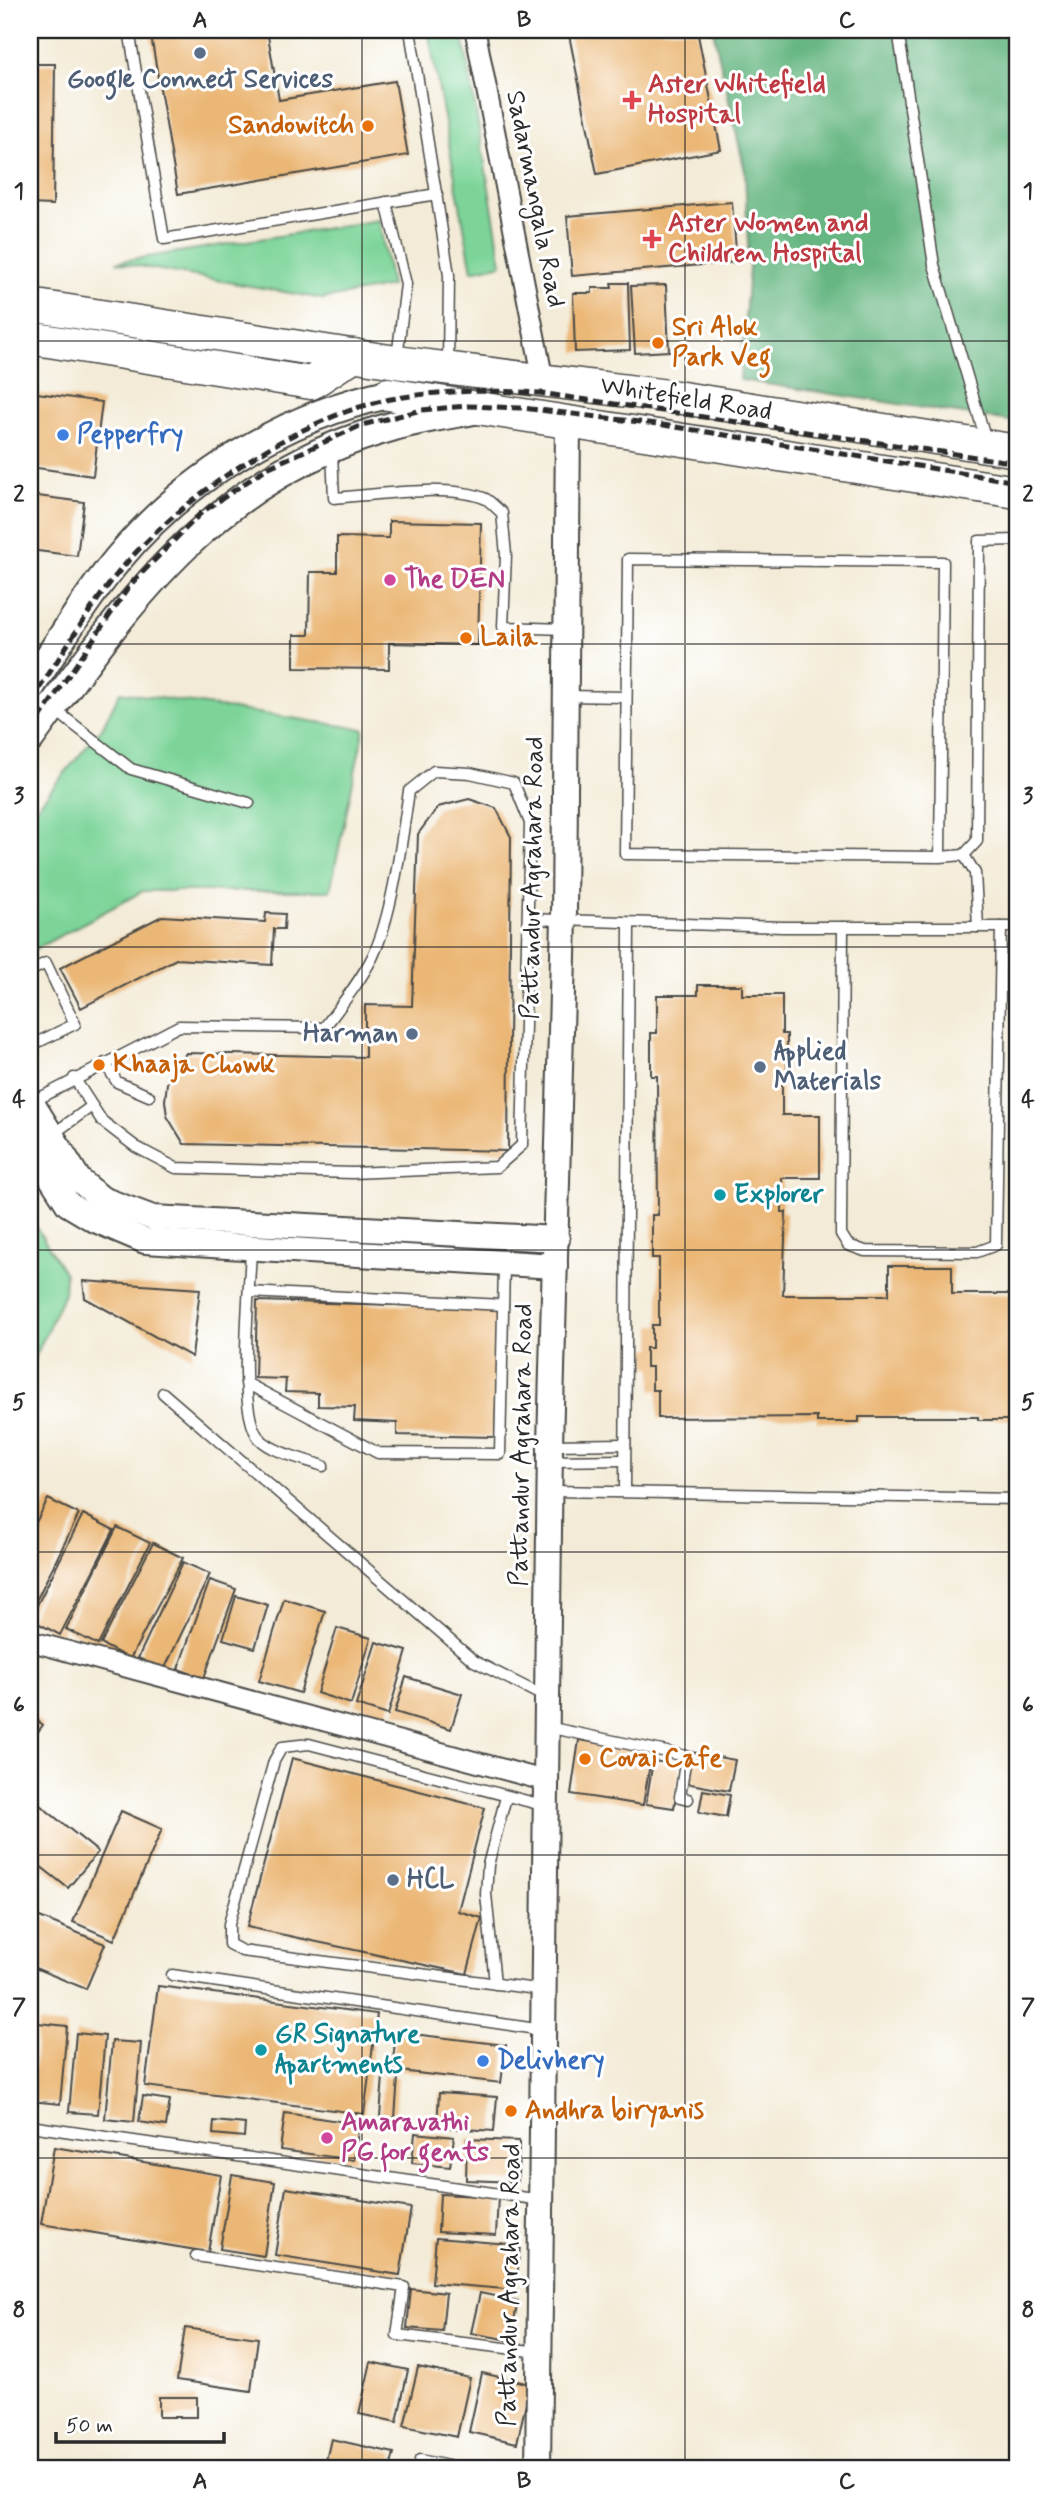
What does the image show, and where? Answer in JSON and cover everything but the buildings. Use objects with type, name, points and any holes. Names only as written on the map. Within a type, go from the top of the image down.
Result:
[{"type":"main road","name":"Whitefield Road","points":[[30,305],[396,362],[543,379],[1003,449]]},
{"type":"main road","points":[[30,338],[311,383],[354,355]]},
{"type":"main road","points":[[30,687],[119,558],[158,517],[203,479],[247,451],[317,415],[388,394],[477,409]]},
{"type":"main road","name":"Whitefield Road","points":[[477,409],[1017,492]]},
{"type":"main road","points":[[30,738],[133,599],[185,543],[223,510],[283,472],[330,448],[391,427],[477,409]]},
{"type":"street","name":"Sadarmangala Road","points":[[475,30],[543,379]]},
{"type":"street","name":"Pattandur Agrahara Road","points":[[538,2469],[550,1453],[564,918],[568,422]]},
{"type":"street","points":[[31,1101],[37,1143],[68,1204],[93,1219],[145,1241],[252,1235],[557,1240]]},
{"type":"street","points":[[252,1235],[504,1264],[555,1266]]},
{"type":"street","points":[[30,1641],[46,1648],[546,1781]]},
{"type":"lane","points":[[129,30],[164,239],[437,194]]},
{"type":"lane","points":[[410,30],[449,275],[447,368]]},
{"type":"lane","points":[[898,30],[934,265],[1003,449]]},
{"type":"lane","points":[[386,202],[406,284],[396,362]]},
{"type":"lane","points":[[330,448],[334,458],[334,498],[402,491],[462,494],[487,499],[502,513],[506,555],[503,627],[565,629]]},
{"type":"lane","points":[[940,857],[943,562],[628,559],[625,854],[940,857],[964,855],[977,841],[979,541],[1017,540]]},
{"type":"lane","points":[[565,696],[626,697]]},
{"type":"lane","points":[[52,708],[131,769],[249,803]]},
{"type":"lane","points":[[31,1101],[74,1078],[179,1026],[324,1028],[373,954],[400,856],[410,791],[435,771],[470,773],[514,783],[530,823],[522,1145],[497,1167],[352,1173],[176,1168],[136,1147],[102,1121],[74,1078]]},
{"type":"lane","points":[[964,855],[975,873],[978,927]]},
{"type":"lane","points":[[528,919],[564,918],[629,924],[1017,927]]},
{"type":"lane","points":[[625,1491],[629,924]]},
{"type":"lane","points":[[843,927],[841,1234],[848,1245],[865,1251],[977,1252],[996,1245],[1001,927]]},
{"type":"lane","points":[[30,971],[46,964],[75,1024],[30,1046]]},
{"type":"lane","points":[[105,1063],[117,1082],[149,1096]]},
{"type":"lane","points":[[37,1143],[92,1105]]},
{"type":"lane","points":[[252,1235],[246,1383],[248,1416],[259,1438],[286,1453],[323,1466]]},
{"type":"lane","points":[[246,1383],[378,1453],[500,1454],[504,1264]]},
{"type":"lane","points":[[249,1292],[503,1305]]},
{"type":"lane","points":[[163,1393],[474,1661],[547,1698]]},
{"type":"lane","points":[[550,1453],[625,1444]]},
{"type":"lane","points":[[550,1453],[625,1460]]},
{"type":"lane","points":[[550,1491],[1017,1499]]},
{"type":"lane","points":[[547,1727],[686,1756],[680,1797],[688,1799]]},
{"type":"lane","points":[[544,1990],[242,1951],[229,1944],[229,1924],[274,1761],[282,1747],[309,1744],[546,1806]]},
{"type":"lane","points":[[495,1984],[486,1894],[488,1866],[506,1797]]},
{"type":"lane","points":[[172,1975],[543,2030]]},
{"type":"lane","points":[[30,2126],[541,2200]]},
{"type":"lane","points":[[197,2256],[404,2287],[397,2335],[539,2352]]},
{"type":"lane","points":[[420,2460],[462,2469]]},
{"type":"green space","points":[[428,30],[462,30],[502,264],[472,271]]},
{"type":"green space","points":[[713,30],[1017,30],[1017,422],[740,380],[749,268],[745,171]]},
{"type":"green space","points":[[379,220],[391,286],[323,299],[116,262]]},
{"type":"green space","points":[[120,692],[364,729],[330,891],[143,891],[30,952],[30,815],[102,728]]},
{"type":"green space","points":[[1012,1110],[1017,1113],[1017,1179],[1012,1182]]},
{"type":"green space","points":[[30,1217],[65,1274],[64,1293],[30,1369]]},
{"type":"railway","points":[[30,702],[105,589],[142,546],[172,518],[205,491],[278,443],[354,409],[391,399],[465,392],[540,393],[1017,463]]},
{"type":"railway","points":[[30,732],[131,584],[201,513],[267,468],[362,425],[422,410],[467,406],[522,408],[657,424],[1017,482]]},
{"type":"place","name":"Google Connect Services","points":[[200,53]]},
{"type":"place","name":"Aster Whitefield Hospital","points":[[632,100]]},
{"type":"place","name":"Sandowitch","points":[[368,126]]},
{"type":"place","name":"Aster Women and Children Hospital","points":[[652,239]]},
{"type":"place","name":"Sri Alok Park Veg","points":[[658,343]]},
{"type":"place","name":"Pepperfry","points":[[63,435]]},
{"type":"place","name":"The DEN","points":[[390,580]]},
{"type":"place","name":"Laila","points":[[466,638]]},
{"type":"place","name":"Harman","points":[[412,1034]]},
{"type":"place","name":"Khaaja Chowk","points":[[99,1065]]},
{"type":"place","name":"Applied Materials","points":[[760,1067]]},
{"type":"place","name":"Explorer","points":[[720,1195]]},
{"type":"place","name":"Covai Cafe","points":[[585,1759]]},
{"type":"place","name":"HCL","points":[[393,1880]]},
{"type":"place","name":"GR Signature Apartments","points":[[261,2050]]},
{"type":"place","name":"Delivhery","points":[[483,2061]]},
{"type":"place","name":"Andhra biryanis","points":[[511,2111]]},
{"type":"place","name":"Amaravathi PG for gents","points":[[327,2138]]}]
